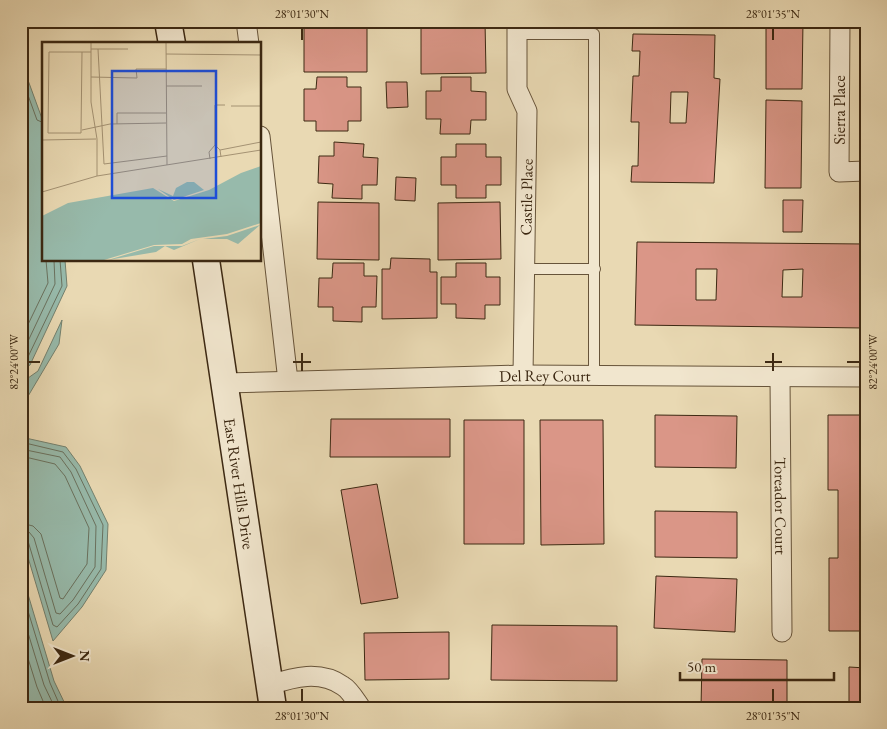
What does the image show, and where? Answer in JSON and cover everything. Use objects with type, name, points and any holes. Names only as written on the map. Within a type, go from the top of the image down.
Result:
[{"type":"street","points":[[168,21],[172,42]]},
{"type":"street","points":[[246,21],[249,42]]},
{"type":"street","name":"Sierra Place","points":[[840,21],[839,172],[866,171]]},
{"type":"street","name":"Castile Place","points":[[517,28],[518,89],[527,111],[523,375]]},
{"type":"street","points":[[261,144],[288,381]]},
{"type":"street","name":"East River Hills Drive","points":[[206,261],[272,696]]},
{"type":"street","name":"Del Rey Court","points":[[225,383],[523,375],[780,378],[866,377]]},
{"type":"street","name":"Toreador Court","points":[[780,378],[782,632]]},
{"type":"street","points":[[272,696],[300,675],[322,678],[344,686],[361,708]]},
{"type":"lane","points":[[517,28],[594,34],[594,376]]},
{"type":"lane","points":[[525,269],[595,269]]},
{"type":"water","points":[[21,61],[42,119],[42,261],[65,261],[67,286],[30,365],[21,371]]},
{"type":"water","points":[[62,320],[59,344],[21,408],[21,383],[38,371]]},
{"type":"water","points":[[21,437],[66,447],[80,466],[108,524],[106,570],[82,607],[53,641],[21,534]]},
{"type":"water","points":[[21,571],[54,681],[67,708],[21,708]]},
{"type":"building","points":[[304,21],[367,21],[367,72],[304,72]]},
{"type":"building","points":[[421,21],[485,21],[486,73],[421,74]]},
{"type":"building","points":[[766,21],[803,21],[802,89],[766,89]]},
{"type":"building","points":[[633,34],[715,35],[714,78],[720,79],[714,183],[631,182],[632,166],[638,166],[639,122],[631,122],[633,76],[639,76],[640,51],[632,51]],"holes":[[[671,92],[688,92],[686,123],[670,123]]]},
{"type":"building","points":[[317,77],[347,77],[347,87],[361,87],[361,121],[348,121],[348,131],[316,131],[316,121],[304,121],[304,89],[316,89]]},
{"type":"building","points":[[441,77],[471,77],[471,91],[486,92],[486,120],[471,120],[470,134],[440,134],[441,119],[426,119],[426,91],[441,91]]},
{"type":"building","points":[[386,82],[407,82],[408,107],[387,108]]},
{"type":"building","points":[[766,100],[802,101],[801,188],[765,188]]},
{"type":"building","points":[[334,142],[364,144],[363,157],[378,158],[377,185],[362,185],[362,199],[332,198],[333,184],[318,183],[319,156],[334,156]]},
{"type":"building","points":[[456,144],[486,144],[486,157],[501,157],[501,185],[486,185],[486,198],[456,198],[456,185],[441,185],[441,157],[456,157]]},
{"type":"building","points":[[396,177],[416,178],[415,201],[395,200]]},
{"type":"building","points":[[783,200],[803,200],[802,232],[783,232]]},
{"type":"building","points":[[318,202],[379,203],[379,260],[317,259]]},
{"type":"building","points":[[500,202],[501,259],[438,260],[438,203]]},
{"type":"building","points":[[637,242],[866,244],[864,328],[635,325]],"holes":[[[696,269],[717,269],[716,300],[696,300]],[[803,269],[802,297],[782,297],[783,270]]]},
{"type":"building","points":[[391,258],[430,259],[430,272],[437,272],[437,318],[382,319],[382,269],[390,269]]},
{"type":"building","points":[[333,263],[364,263],[364,276],[377,276],[376,307],[362,307],[362,322],[333,321],[333,307],[318,307],[319,278],[332,278]]},
{"type":"building","points":[[456,263],[486,263],[486,277],[500,277],[500,305],[485,305],[485,319],[456,318],[456,304],[441,304],[441,277],[456,277]]},
{"type":"building","points":[[655,415],[737,416],[736,468],[655,467]]},
{"type":"building","points":[[828,415],[866,415],[866,631],[829,631],[829,558],[838,558],[838,490],[828,490]]},
{"type":"building","points":[[331,419],[450,419],[450,457],[330,457]]},
{"type":"building","points":[[464,420],[524,420],[524,544],[464,544]]},
{"type":"building","points":[[540,420],[603,420],[604,544],[541,545]]},
{"type":"building","points":[[377,484],[398,598],[361,604],[341,490]]},
{"type":"building","points":[[655,511],[737,512],[737,558],[655,557]]},
{"type":"building","points":[[656,576],[737,579],[735,632],[654,628]]},
{"type":"building","points":[[492,625],[617,626],[617,681],[491,680]]},
{"type":"building","points":[[449,632],[449,679],[365,680],[364,633]]},
{"type":"building","points":[[702,659],[787,660],[787,708],[701,708]]},
{"type":"building","points":[[849,667],[866,668],[866,702],[849,702]]}]
